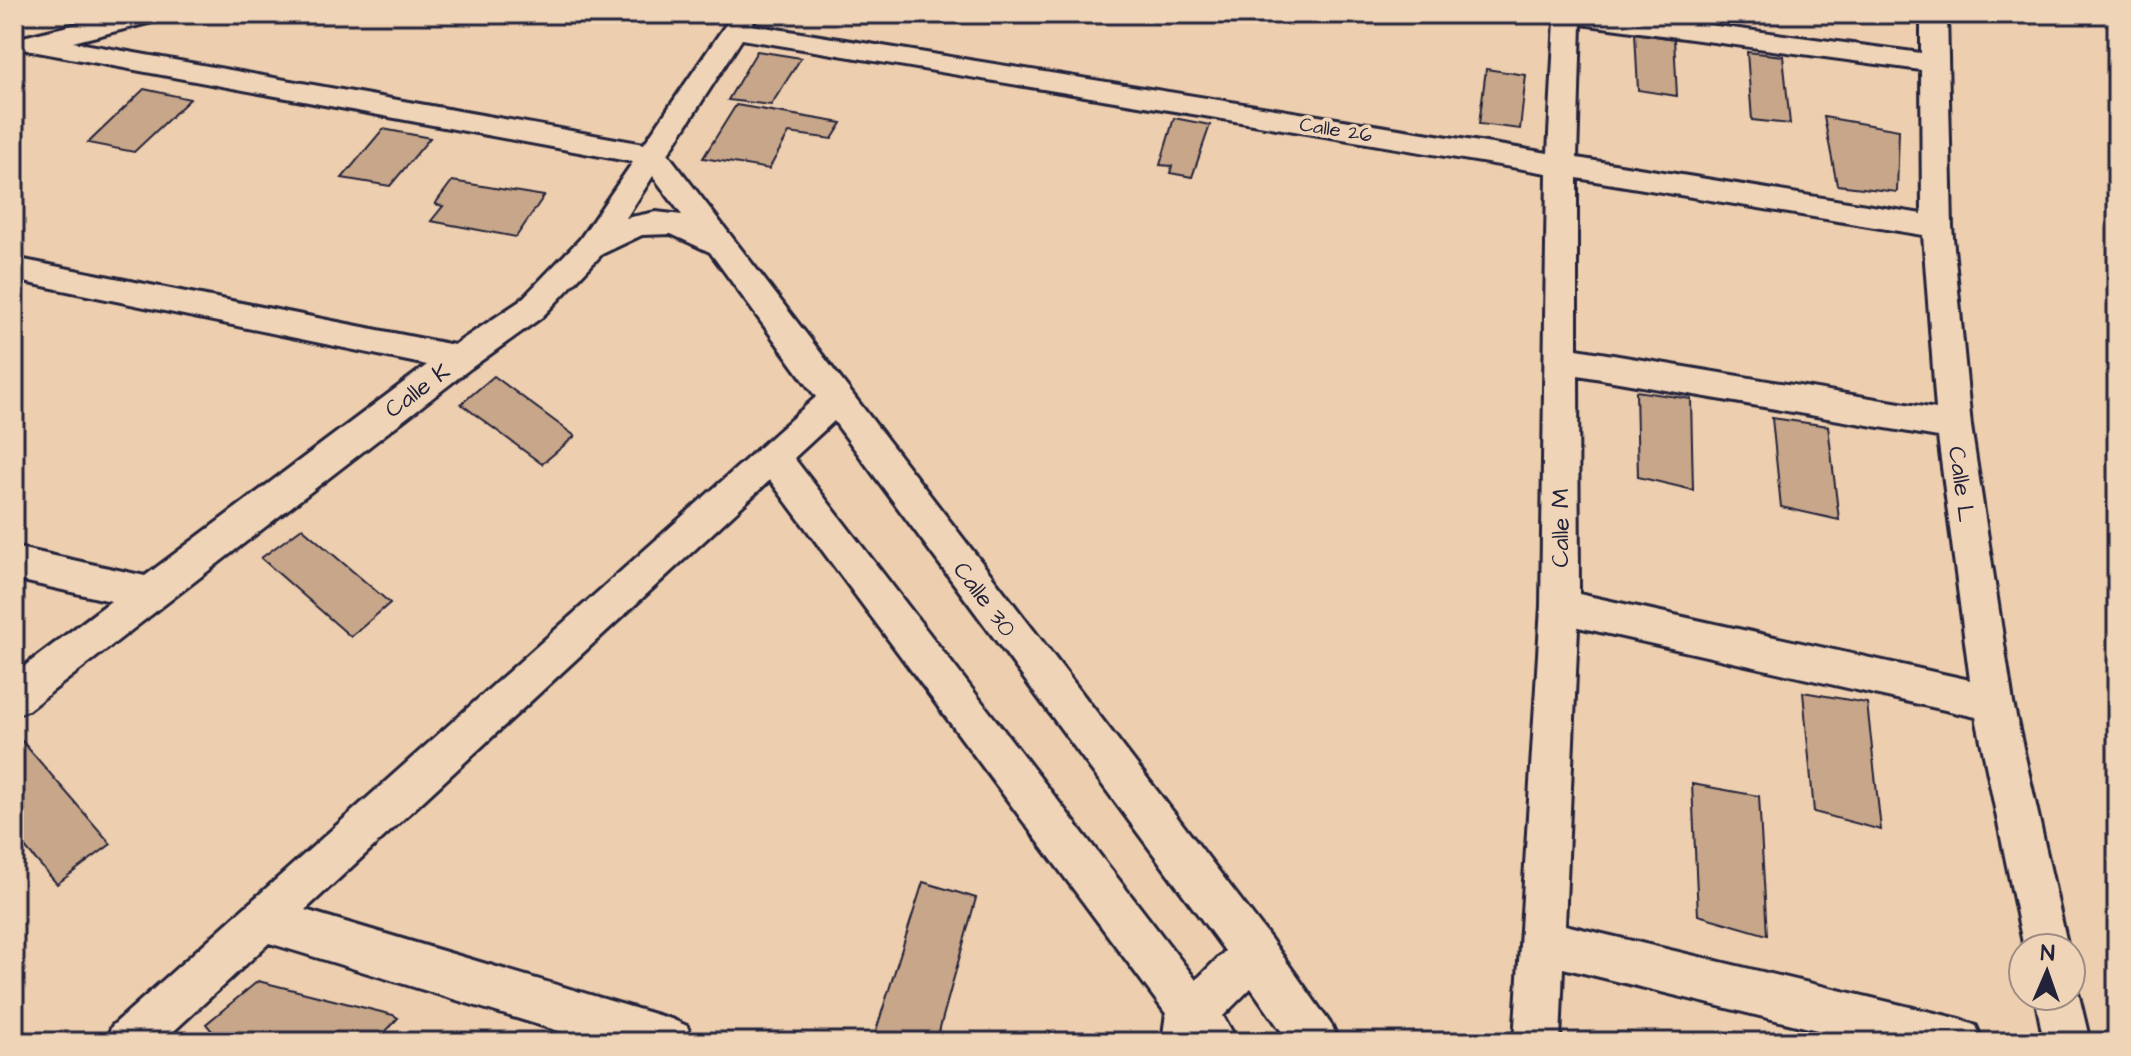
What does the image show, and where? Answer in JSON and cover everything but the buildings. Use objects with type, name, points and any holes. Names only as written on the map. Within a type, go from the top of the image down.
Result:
[{"type":"street","points":[[23,45],[151,14]]},
{"type":"street","points":[[1567,14],[1933,63]]},
{"type":"street","name":"Calle M","points":[[1537,1042],[1560,606],[1562,166],[1567,14]]},
{"type":"street","name":"Calle L","points":[[1934,14],[1937,227],[1954,426],[1993,703],[2043,932]]},
{"type":"street","name":"Calle 26","points":[[740,22],[1562,166],[1937,227]]},
{"type":"street","name":"Calle K","points":[[14,697],[147,593],[459,359],[531,309],[591,247],[740,22]]},
{"type":"street","points":[[23,45],[654,156]]},
{"type":"street","name":"Calle 30","points":[[654,156],[1254,954],[1316,1042]]},
{"type":"street","points":[[591,247],[616,232],[638,224],[662,222],[699,230],[723,247]]},
{"type":"street","points":[[14,269],[459,359]]},
{"type":"street","points":[[1561,359],[1954,426]]},
{"type":"street","points":[[128,1042],[836,399]]},
{"type":"street","points":[[772,456],[1199,1032],[1254,954]]},
{"type":"street","points":[[14,563],[147,593]]},
{"type":"street","points":[[1560,606],[1993,703]]},
{"type":"street","points":[[262,919],[623,1036],[671,1042]]},
{"type":"street","points":[[1542,941],[1960,1042]]},
{"type":"street","points":[[2060,1012],[2067,1042]]}]
